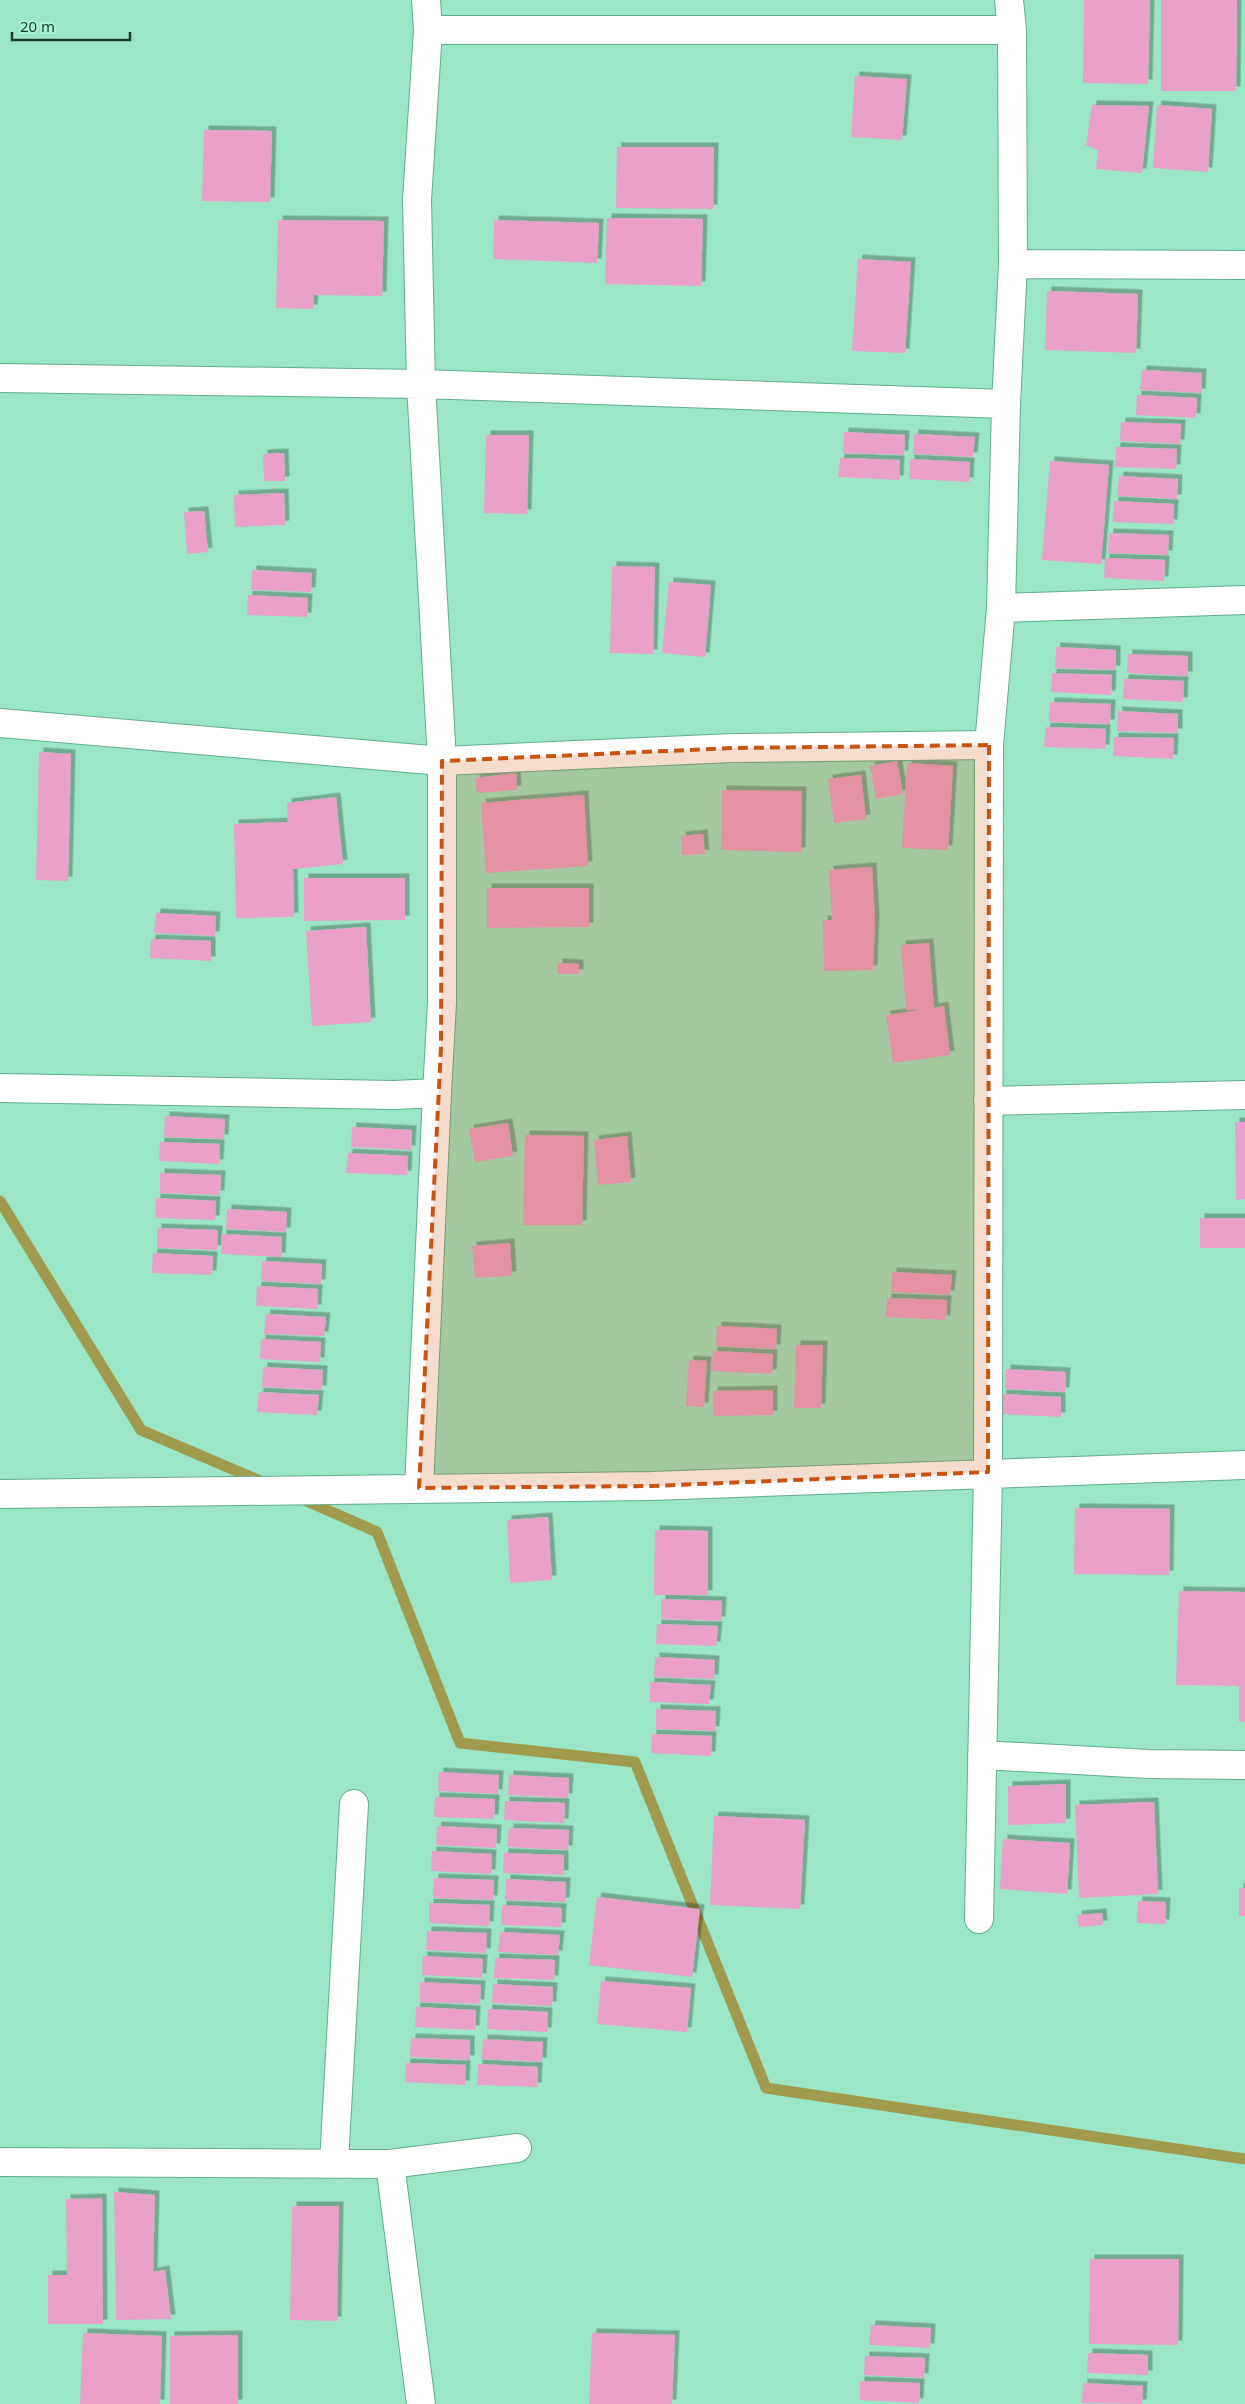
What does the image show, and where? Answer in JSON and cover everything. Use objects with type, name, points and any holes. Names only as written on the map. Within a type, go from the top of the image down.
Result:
[{"type":"street","points":[[419,1488],[442,1003],[442,761],[421,384],[417,200],[428,30],[426,0]]},
{"type":"street","points":[[979,1919],[988,1472],[989,745],[1001,608],[1006,404],[1014,264],[1012,30],[1009,0]]},
{"type":"street","points":[[428,30],[1012,30]]},
{"type":"street","points":[[1014,264],[1245,265]]},
{"type":"street","points":[[0,378],[421,384],[1006,404]]},
{"type":"street","points":[[1001,608],[1245,600]]},
{"type":"street","points":[[0,723],[442,761],[733,748],[989,745]]},
{"type":"street","points":[[0,1088],[394,1095],[437,1093]]},
{"type":"street","points":[[988,1101],[1245,1095]]},
{"type":"street","points":[[0,1494],[651,1486],[988,1472],[1245,1465]]},
{"type":"street","points":[[982,1755],[1149,1764],[1245,1766]]},
{"type":"street","points":[[334,2163],[354,1804]]},
{"type":"street","points":[[0,2162],[390,2164],[517,2148]]},
{"type":"street","points":[[390,2164],[421,2404]]},
{"type":"highlighted area","points":[[989,745],[988,1472],[651,1486],[419,1488],[441,1047],[442,761],[733,748]]},
{"type":"building","points":[[1084,0],[1150,0],[1148,84],[1083,83]]},
{"type":"building","points":[[1161,0],[1237,0],[1236,91],[1161,91]]},
{"type":"building","points":[[855,76],[907,79],[902,140],[851,137]]},
{"type":"building","points":[[1092,105],[1149,106],[1142,173],[1096,169],[1098,150],[1086,145]]},
{"type":"building","points":[[1157,105],[1212,109],[1208,172],[1153,168]]},
{"type":"building","points":[[204,130],[272,131],[270,202],[202,201]]},
{"type":"building","points":[[617,147],[714,147],[713,209],[616,208]]},
{"type":"building","points":[[607,218],[703,219],[701,286],[605,284]]},
{"type":"building","points":[[278,220],[384,221],[382,296],[314,295],[313,309],[276,308]]},
{"type":"building","points":[[494,220],[599,223],[597,263],[493,259]]},
{"type":"building","points":[[858,259],[911,262],[905,353],[852,351]]},
{"type":"building","points":[[1047,291],[1138,294],[1136,353],[1045,350]]},
{"type":"building","points":[[1142,370],[1202,373],[1201,393],[1140,390]]},
{"type":"building","points":[[1137,395],[1197,398],[1196,418],[1136,415]]},
{"type":"building","points":[[1121,422],[1181,424],[1180,444],[1120,441]]},
{"type":"building","points":[[844,432],[905,435],[904,455],[843,453]]},
{"type":"building","points":[[914,434],[975,437],[973,457],[913,454]]},
{"type":"building","points":[[486,435],[529,435],[527,514],[484,513]]},
{"type":"building","points":[[1116,447],[1177,449],[1176,469],[1115,467]]},
{"type":"building","points":[[284,453],[285,481],[264,481],[263,454]]},
{"type":"building","points":[[840,458],[900,460],[899,480],[838,477]]},
{"type":"building","points":[[910,459],[970,462],[969,482],[909,479]]},
{"type":"building","points":[[1050,461],[1109,465],[1101,564],[1042,560]]},
{"type":"building","points":[[1119,476],[1178,479],[1177,499],[1117,496]]},
{"type":"building","points":[[284,493],[285,525],[235,527],[234,495]]},
{"type":"building","points":[[1114,501],[1174,504],[1173,524],[1113,522]]},
{"type":"building","points":[[204,511],[208,552],[187,554],[184,512]]},
{"type":"building","points":[[1109,533],[1169,535],[1168,555],[1108,553]]},
{"type":"building","points":[[1105,558],[1165,560],[1164,581],[1104,578]]},
{"type":"building","points":[[612,566],[655,567],[653,654],[610,653]]},
{"type":"building","points":[[252,570],[312,573],[311,592],[251,590]]},
{"type":"building","points":[[669,582],[711,585],[705,657],[662,653]]},
{"type":"building","points":[[248,595],[308,598],[307,617],[247,615]]},
{"type":"building","points":[[1056,647],[1116,650],[1116,670],[1055,668]]},
{"type":"building","points":[[1128,654],[1188,656],[1188,676],[1127,673]]},
{"type":"building","points":[[1052,673],[1112,675],[1111,695],[1051,692]]},
{"type":"building","points":[[1124,679],[1184,681],[1183,702],[1123,699]]},
{"type":"building","points":[[1050,702],[1111,704],[1110,724],[1049,722]]},
{"type":"building","points":[[1118,711],[1178,714],[1178,733],[1117,731]]},
{"type":"building","points":[[1046,727],[1106,729],[1105,749],[1044,747]]},
{"type":"building","points":[[1114,737],[1174,738],[1173,759],[1113,756]]},
{"type":"building","points":[[39,752],[71,754],[68,881],[36,880]]},
{"type":"building","points":[[897,761],[903,794],[876,799],[870,766]]},
{"type":"building","points":[[907,763],[953,766],[948,850],[902,848]]},
{"type":"building","points":[[516,773],[517,790],[477,793],[475,778]]},
{"type":"building","points":[[861,775],[866,819],[834,823],[828,779]]},
{"type":"building","points":[[722,790],[802,791],[801,852],[721,850]]},
{"type":"building","points":[[584,795],[588,866],[486,873],[481,803]]},
{"type":"building","points":[[336,797],[343,864],[293,869],[294,917],[236,918],[234,824],[288,822],[287,803]]},
{"type":"building","points":[[703,834],[705,854],[682,855],[681,836]]},
{"type":"building","points":[[872,867],[875,919],[873,970],[824,971],[823,920],[832,920],[829,870]]},
{"type":"building","points":[[304,878],[405,878],[405,920],[304,921]]},
{"type":"building","points":[[487,888],[589,888],[589,927],[487,928]]},
{"type":"building","points":[[156,913],[216,916],[215,936],[154,933]]},
{"type":"building","points":[[366,927],[371,1022],[312,1026],[306,931]]},
{"type":"building","points":[[151,939],[211,941],[211,961],[150,958]]},
{"type":"building","points":[[929,943],[934,1008],[944,1006],[950,1055],[893,1063],[886,1015],[921,1010],[906,1010],[901,945]]},
{"type":"building","points":[[558,963],[579,964],[579,974],[558,974]]},
{"type":"building","points":[[165,1116],[225,1119],[224,1139],[164,1137]]},
{"type":"building","points":[[1235,1122],[1245,1122],[1245,1199],[1236,1200]]},
{"type":"building","points":[[508,1123],[513,1156],[475,1162],[469,1129]]},
{"type":"building","points":[[352,1127],[412,1130],[411,1150],[351,1147]]},
{"type":"building","points":[[525,1135],[584,1136],[582,1225],[523,1225]]},
{"type":"building","points":[[627,1136],[631,1182],[598,1185],[594,1140]]},
{"type":"building","points":[[160,1142],[220,1144],[219,1164],[159,1161]]},
{"type":"building","points":[[348,1153],[408,1156],[407,1175],[346,1173]]},
{"type":"building","points":[[160,1173],[221,1175],[220,1195],[160,1193]]},
{"type":"building","points":[[156,1198],[216,1201],[215,1220],[155,1218]]},
{"type":"building","points":[[227,1209],[287,1212],[286,1232],[226,1229]]},
{"type":"building","points":[[1200,1218],[1245,1218],[1245,1248],[1200,1248]]},
{"type":"building","points":[[157,1228],[218,1230],[217,1250],[157,1248]]},
{"type":"building","points":[[222,1234],[282,1237],[281,1257],[221,1254]]},
{"type":"building","points":[[510,1243],[512,1276],[475,1278],[472,1246]]},
{"type":"building","points":[[153,1253],[213,1256],[212,1275],[152,1273]]},
{"type":"building","points":[[262,1261],[322,1264],[321,1284],[261,1281]]},
{"type":"building","points":[[892,1272],[952,1275],[950,1295],[891,1292]]},
{"type":"building","points":[[257,1286],[318,1289],[317,1309],[256,1306]]},
{"type":"building","points":[[887,1298],[947,1300],[946,1320],[886,1317]]},
{"type":"building","points":[[266,1314],[326,1317],[324,1336],[264,1334]]},
{"type":"building","points":[[717,1326],[777,1329],[776,1349],[716,1346]]},
{"type":"building","points":[[261,1339],[321,1342],[320,1362],[260,1359]]},
{"type":"building","points":[[796,1345],[823,1345],[821,1408],[794,1408]]},
{"type":"building","points":[[713,1351],[773,1354],[772,1374],[711,1371]]},
{"type":"building","points":[[689,1360],[707,1361],[704,1407],[686,1406]]},
{"type":"building","points":[[263,1367],[323,1370],[322,1390],[262,1387]]},
{"type":"building","points":[[1006,1369],[1066,1372],[1065,1392],[1005,1389]]},
{"type":"building","points":[[773,1390],[773,1415],[713,1416],[713,1391]]},
{"type":"building","points":[[259,1392],[319,1395],[317,1415],[257,1412]]},
{"type":"building","points":[[1002,1394],[1061,1397],[1061,1417],[1000,1414]]},
{"type":"building","points":[[1075,1508],[1170,1509],[1169,1575],[1074,1574]]},
{"type":"building","points":[[548,1517],[552,1580],[510,1583],[507,1520]]},
{"type":"building","points":[[655,1530],[708,1531],[708,1595],[654,1595]]},
{"type":"building","points":[[1179,1591],[1245,1592],[1245,1722],[1239,1722],[1239,1686],[1176,1685]]},
{"type":"building","points":[[661,1599],[722,1601],[721,1621],[661,1619]]},
{"type":"building","points":[[657,1624],[718,1626],[716,1646],[656,1644]]},
{"type":"building","points":[[655,1657],[715,1660],[714,1679],[654,1677]]},
{"type":"building","points":[[650,1682],[711,1685],[709,1704],[650,1702]]},
{"type":"building","points":[[656,1709],[716,1711],[715,1731],[656,1729]]},
{"type":"building","points":[[652,1734],[712,1736],[711,1756],[651,1753]]},
{"type":"building","points":[[439,1772],[499,1775],[498,1794],[438,1791]]},
{"type":"building","points":[[509,1775],[569,1778],[568,1798],[508,1795]]},
{"type":"building","points":[[1066,1784],[1066,1823],[1008,1825],[1008,1786]]},
{"type":"building","points":[[435,1797],[495,1799],[494,1819],[434,1817]]},
{"type":"building","points":[[505,1801],[565,1803],[564,1823],[504,1820]]},
{"type":"building","points":[[1154,1802],[1158,1894],[1079,1898],[1075,1805]]},
{"type":"building","points":[[714,1816],[805,1820],[800,1909],[710,1905]]},
{"type":"building","points":[[437,1826],[497,1829],[496,1848],[436,1845]]},
{"type":"building","points":[[509,1828],[569,1830],[568,1850],[507,1847]]},
{"type":"building","points":[[1003,1839],[1070,1843],[1067,1894],[1000,1889]]},
{"type":"building","points":[[432,1851],[492,1854],[491,1874],[431,1871]]},
{"type":"building","points":[[504,1853],[564,1855],[564,1875],[503,1873]]},
{"type":"building","points":[[434,1878],[494,1880],[493,1900],[433,1898]]},
{"type":"building","points":[[506,1879],[566,1882],[565,1902],[505,1900]]},
{"type":"building","points":[[1239,1888],[1245,1888],[1245,1916],[1239,1916]]},
{"type":"building","points":[[597,1897],[700,1909],[692,1977],[589,1965]]},
{"type":"building","points":[[1138,1901],[1166,1902],[1165,1924],[1137,1923]]},
{"type":"building","points":[[429,1903],[490,1905],[489,1926],[429,1923]]},
{"type":"building","points":[[502,1905],[562,1908],[561,1927],[501,1925]]},
{"type":"building","points":[[1102,1913],[1103,1925],[1079,1927],[1077,1915]]},
{"type":"building","points":[[427,1931],[487,1933],[486,1953],[426,1950]]},
{"type":"building","points":[[500,1932],[560,1935],[558,1955],[498,1952]]},
{"type":"building","points":[[423,1956],[483,1959],[482,1978],[422,1975]]},
{"type":"building","points":[[495,1958],[555,1960],[554,1980],[494,1978]]},
{"type":"building","points":[[601,1981],[691,1988],[687,2032],[597,2024]]},
{"type":"building","points":[[420,1982],[481,1985],[480,2004],[420,2002]]},
{"type":"building","points":[[493,1984],[553,1987],[552,2006],[492,2003]]},
{"type":"building","points":[[416,2007],[476,2010],[475,2030],[415,2027]]},
{"type":"building","points":[[488,2009],[548,2012],[547,2032],[487,2029]]},
{"type":"building","points":[[411,2038],[470,2040],[470,2060],[410,2057]]},
{"type":"building","points":[[483,2039],[543,2042],[542,2062],[482,2059]]},
{"type":"building","points":[[406,2063],[466,2065],[465,2085],[405,2082]]},
{"type":"building","points":[[478,2064],[538,2067],[537,2087],[477,2085]]},
{"type":"building","points":[[114,2192],[155,2195],[153,2272],[165,2270],[171,2319],[116,2320]]},
{"type":"building","points":[[102,2198],[103,2324],[48,2324],[48,2275],[67,2275],[66,2199]]},
{"type":"building","points":[[292,2206],[339,2206],[337,2321],[290,2320]]},
{"type":"building","points":[[1090,2259],[1179,2259],[1178,2345],[1089,2344]]},
{"type":"building","points":[[871,2325],[931,2328],[930,2348],[869,2345]]},
{"type":"building","points":[[83,2333],[162,2336],[160,2404],[80,2404]]},
{"type":"building","points":[[592,2333],[675,2335],[672,2404],[589,2404]]},
{"type":"building","points":[[238,2335],[238,2404],[170,2404],[170,2336]]},
{"type":"building","points":[[1088,2353],[1148,2355],[1148,2375],[1087,2373]]},
{"type":"building","points":[[865,2356],[925,2358],[924,2378],[864,2375]]},
{"type":"building","points":[[860,2381],[920,2383],[919,2403],[860,2400]]},
{"type":"building","points":[[1083,2383],[1143,2386],[1142,2404],[1082,2403]]},
{"type":"waterway","points":[[0,1201],[141,1430],[265,1483]]},
{"type":"waterway","points":[[300,1498],[377,1532],[460,1743],[635,1762],[766,2088],[1245,2159]]}]
